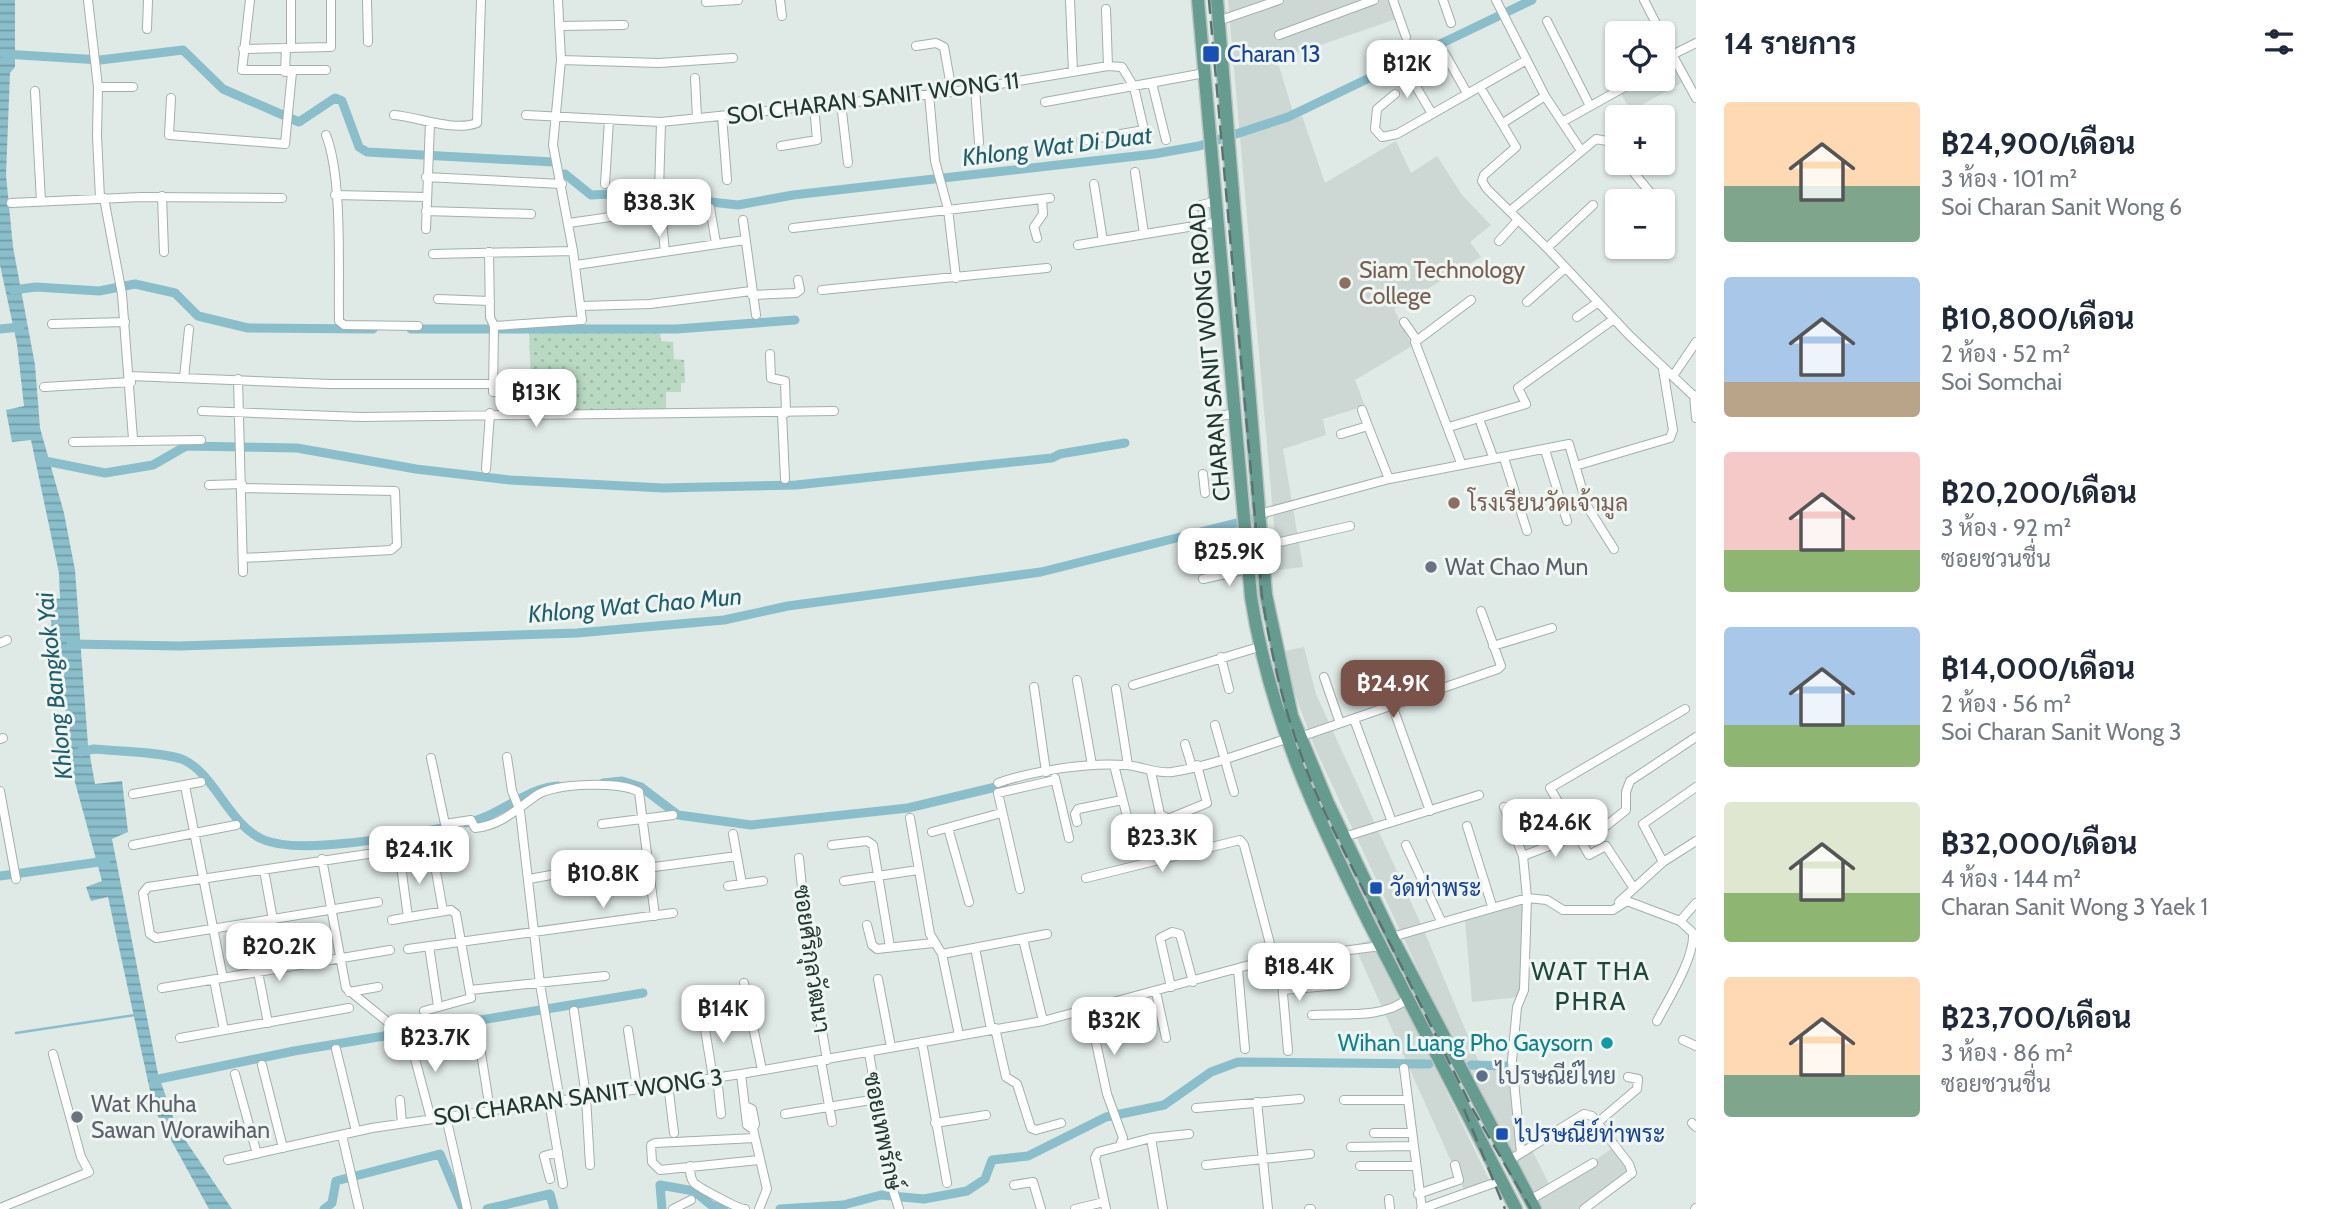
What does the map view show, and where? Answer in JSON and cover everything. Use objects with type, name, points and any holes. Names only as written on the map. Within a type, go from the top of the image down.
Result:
[{"type":"main road","name":"CHARAN SANIT WONG ROAD","points":[[1198,0],[1248,569],[1259,647],[1286,739],[1314,808],[1409,1002],[1516,1209]]},
{"type":"main road","name":"CHARAN SANIT WONG ROAD","points":[[1217,0],[1260,516],[1275,644],[1300,737],[1344,837],[1392,937],[1516,1156],[1530,1206]]},
{"type":"main road","points":[[1234,398],[1250,397]]},
{"type":"main road","points":[[1259,647],[1275,644]]},
{"type":"main road","name":"CHARAN SANIT WONG ROAD","points":[[1423,994],[1456,1073],[1530,1206]]},
{"type":"main road","name":"CHARAN SANIT WONG ROAD","points":[[1409,1002],[1506,1209]]},
{"type":"street","points":[[88,0],[98,87],[102,198],[120,273],[131,379],[133,439]]},
{"type":"street","points":[[147,29],[148,0]]},
{"type":"street","points":[[250,0],[241,66],[244,72],[326,70]]},
{"type":"street","points":[[171,98],[169,135],[285,144],[291,0]]},
{"type":"street","points":[[243,48],[331,47],[331,0]]},
{"type":"street","points":[[367,0],[368,42]]},
{"type":"street","points":[[394,115],[416,117],[429,122],[477,123],[481,0]]},
{"type":"street","points":[[495,329],[582,320],[576,265],[553,145],[561,60],[558,0]]},
{"type":"street","points":[[706,2],[738,0]]},
{"type":"street","points":[[780,0],[782,16]]},
{"type":"street","points":[[1070,0],[1073,72]]},
{"type":"street","points":[[1218,21],[1279,0]]},
{"type":"street","points":[[1279,34],[1374,0]]},
{"type":"street","points":[[1393,0],[1406,37]]},
{"type":"street","points":[[1443,0],[1451,23]]},
{"type":"street","points":[[1496,0],[1525,61],[1580,149]]},
{"type":"street","points":[[1644,0],[1655,21]]},
{"type":"street","points":[[1081,141],[1144,130],[1134,87],[1122,67],[1108,66],[1106,9]]},
{"type":"street","points":[[1547,21],[1590,106]]},
{"type":"street","points":[[559,26],[624,25]]},
{"type":"street","points":[[916,46],[936,43],[944,47],[952,92]]},
{"type":"street","points":[[1675,56],[1696,43]]},
{"type":"street","points":[[1444,54],[1467,93]]},
{"type":"street","points":[[561,60],[659,63],[733,58]]},
{"type":"street","points":[[1395,94],[1377,110],[1375,124],[1378,134],[1397,134],[1525,61]]},
{"type":"street","points":[[1675,61],[1696,98]]},
{"type":"street","name":"SOI CHARAN SANIT WONG 11","points":[[526,115],[661,121],[722,116],[952,92],[1108,66]]},
{"type":"street","points":[[1045,102],[1205,73]]},
{"type":"street","points":[[1408,73],[1432,113]]},
{"type":"street","points":[[695,78],[696,118]]},
{"type":"street","points":[[1152,83],[1166,140]]},
{"type":"street","points":[[98,87],[133,87]]},
{"type":"street","points":[[1480,87],[1516,147],[1484,175],[1482,181],[1597,303],[1663,369],[1695,396],[1696,418]]},
{"type":"street","points":[[975,88],[979,143]]},
{"type":"street","points":[[35,91],[41,201]]},
{"type":"street","points":[[1562,122],[1617,91]]},
{"type":"street","points":[[929,94],[935,161],[948,209],[956,278]]},
{"type":"street","points":[[1503,123],[1545,96]]},
{"type":"street","points":[[841,103],[848,163]]},
{"type":"street","points":[[781,146],[817,139],[814,106]]},
{"type":"street","points":[[722,116],[727,180]]},
{"type":"street","points":[[605,184],[609,120]]},
{"type":"street","points":[[661,121],[659,192],[665,252]]},
{"type":"street","points":[[426,229],[429,122]]},
{"type":"street","points":[[326,135],[332,154],[341,323],[418,326]]},
{"type":"street","points":[[1510,211],[1580,149],[1601,138],[1605,141]]},
{"type":"street","points":[[1135,172],[1144,234]]},
{"type":"street","points":[[1636,175],[1647,189]]},
{"type":"street","points":[[426,177],[562,184]]},
{"type":"street","points":[[1094,184],[1103,242]]},
{"type":"street","points":[[335,195],[426,197]]},
{"type":"street","points":[[162,196],[164,252]]},
{"type":"street","points":[[11,203],[162,196],[282,198]]},
{"type":"street","points":[[793,228],[1046,198],[1043,215],[1034,227],[1037,239]]},
{"type":"street","points":[[1195,226],[1193,207],[1217,201]]},
{"type":"street","points":[[1547,248],[1593,205]]},
{"type":"street","points":[[710,208],[716,243]]},
{"type":"street","points":[[426,211],[531,214]]},
{"type":"street","points":[[569,223],[624,215]]},
{"type":"street","points":[[743,220],[756,315]]},
{"type":"street","points":[[1499,241],[1518,220]]},
{"type":"street","points":[[1078,246],[1219,222]]},
{"type":"street","points":[[576,265],[745,240]]},
{"type":"street","points":[[433,254],[573,251]]},
{"type":"street","points":[[489,252],[489,317],[495,329],[493,391],[521,391]]},
{"type":"street","points":[[822,290],[1047,268]]},
{"type":"street","points":[[1527,302],[1565,268]]},
{"type":"street","points":[[582,306],[650,304],[752,293],[796,293],[800,289],[798,280]]},
{"type":"street","points":[[438,299],[489,300]]},
{"type":"street","points":[[1416,339],[1471,300]]},
{"type":"street","points":[[1577,317],[1597,303]]},
{"type":"street","points":[[1449,427],[1526,404],[1518,388],[1614,319]]},
{"type":"street","points":[[52,324],[125,322]]},
{"type":"street","points":[[1404,322],[1416,339],[1417,349],[1461,463]]},
{"type":"street","points":[[184,378],[189,329]]},
{"type":"street","points":[[1673,376],[1696,342]]},
{"type":"street","points":[[770,354],[771,378],[785,381],[785,479]]},
{"type":"street","points":[[1575,466],[1670,438],[1673,430],[1663,369]]},
{"type":"street","points":[[44,387],[131,379],[184,378],[330,384],[487,384]]},
{"type":"street","points":[[238,379],[243,572]]},
{"type":"street","points":[[202,411],[239,410],[362,417],[490,413],[585,416],[834,411]]},
{"type":"street","points":[[1362,410],[1389,479]]},
{"type":"street","points":[[486,469],[490,413]]},
{"type":"street","points":[[1212,418],[1235,413]]},
{"type":"street","points":[[1481,424],[1493,457]]},
{"type":"street","points":[[1341,434],[1368,426]]},
{"type":"street","points":[[73,442],[201,440]]},
{"type":"street","points":[[1260,516],[1389,479],[1569,444],[1587,506],[1614,549]]},
{"type":"street","points":[[1545,450],[1567,521]]},
{"type":"street","points":[[1504,458],[1527,531]]},
{"type":"street","points":[[1203,474],[1205,493]]},
{"type":"street","points":[[209,485],[392,490],[397,494],[397,545],[391,550],[243,558]]},
{"type":"street","points":[[1263,546],[1350,526]]},
{"type":"street","points":[[1196,547],[1207,553],[1214,546],[1231,545],[1234,572]]},
{"type":"street","points":[[1203,579],[1248,569]]},
{"type":"street","points":[[1300,737],[1477,678],[1502,666],[1481,611]]},
{"type":"street","points":[[1493,646],[1552,628]]},
{"type":"street","points":[[1133,685],[1259,647]]},
{"type":"street","points":[[1221,657],[1229,689]]},
{"type":"street","points":[[1324,677],[1340,723]]},
{"type":"street","points":[[1077,680],[1092,765]]},
{"type":"street","points":[[1034,687],[1052,774],[1069,838]]},
{"type":"street","points":[[1116,689],[1128,765]]},
{"type":"street","points":[[1392,705],[1430,811]]},
{"type":"street","points":[[1633,887],[1606,846],[1589,855],[1550,789],[1685,709]]},
{"type":"street","points":[[1354,719],[1392,822]]},
{"type":"street","points":[[1215,724],[1234,792]]},
{"type":"street","points":[[1523,856],[1602,829],[1626,810],[1626,792],[1630,781],[1696,737]]},
{"type":"street","points":[[998,783],[1092,765],[1128,765],[1151,772],[1173,772],[1225,760],[1286,739]]},
{"type":"street","points":[[1151,772],[1160,814],[1168,819],[1207,803],[1185,744]]},
{"type":"street","points":[[507,757],[537,933],[543,1003],[560,1101]]},
{"type":"street","points":[[432,758],[442,821],[445,824],[473,824],[484,827],[556,788],[609,785],[639,792],[655,916]]},
{"type":"street","points":[[1114,765],[1133,840]]},
{"type":"street","points":[[1020,889],[998,793],[1052,774]]},
{"type":"street","points":[[133,794],[201,782]]},
{"type":"street","points":[[185,786],[214,930],[224,1030]]},
{"type":"street","points":[[1663,862],[1643,824],[1696,787]]},
{"type":"street","points":[[0,791],[16,879]]},
{"type":"street","points":[[1344,837],[1479,795]]},
{"type":"street","points":[[1077,822],[1075,814],[1079,809],[1122,800]]},
{"type":"street","points":[[1504,807],[1523,856],[1527,898],[1524,990],[1517,1007],[1511,1061],[1516,1156],[1584,1114],[1589,1114],[1632,1173],[1584,1209]]},
{"type":"street","points":[[932,832],[1001,813]]},
{"type":"street","points":[[603,824],[673,815]]},
{"type":"street","points":[[910,818],[933,943],[942,954],[959,1035]]},
{"type":"street","points":[[133,845],[236,825]]},
{"type":"street","points":[[1467,826],[1492,906]]},
{"type":"street","points":[[948,828],[969,902]]},
{"type":"street","points":[[733,834],[742,884]]},
{"type":"street","points":[[1086,878],[1235,839],[1244,845],[1277,959],[1283,990],[1288,1051]]},
{"type":"street","points":[[832,845],[870,841],[879,877],[890,947]]},
{"type":"street","points":[[1613,910],[1633,887],[1663,862],[1696,841]]},
{"type":"street","points":[[1406,845],[1441,921]]},
{"type":"street","points":[[368,854],[322,859],[144,889],[150,934],[156,938],[214,930],[378,902]]},
{"type":"street","points":[[0,856],[12,855]]},
{"type":"street","points":[[609,873],[737,856]]},
{"type":"street","name":"ซอยศิริกุลวัฒนา","points":[[799,858],[808,947],[832,1122]]},
{"type":"street","points":[[322,859],[349,992],[410,1040],[431,1119]]},
{"type":"street","points":[[400,859],[408,917]]},
{"type":"street","points":[[434,860],[443,911]]},
{"type":"street","points":[[264,870],[274,919]]},
{"type":"street","points":[[844,881],[918,870]]},
{"type":"street","points":[[528,879],[562,873]]},
{"type":"street","points":[[728,886],[763,881]]},
{"type":"street","points":[[1392,937],[1527,898],[1547,900],[1563,910],[1613,910],[1627,901],[1680,921],[1693,933],[1693,942],[1657,1021]]},
{"type":"street","points":[[1680,921],[1696,903]]},
{"type":"street","points":[[392,920],[455,911],[471,998],[424,1011]]},
{"type":"street","points":[[408,949],[673,913]]},
{"type":"street","points":[[867,925],[874,948],[933,943]]},
{"type":"street","points":[[1171,987],[1160,938],[1172,932],[1180,934],[1193,982]]},
{"type":"street","points":[[942,954],[1047,934]]},
{"type":"street","points":[[1023,939],[1043,1021]]},
{"type":"street","points":[[429,946],[438,1006]]},
{"type":"street","name":"SOI CHARAN SANIT WONG 3","points":[[228,1160],[402,1123],[741,1074],[1043,1021],[1277,959],[1381,946]]},
{"type":"street","points":[[975,948],[1006,1077],[1017,1084],[1031,1128],[1037,1130],[1061,1123]]},
{"type":"street","points":[[162,988],[390,950]]},
{"type":"street","points":[[1238,969],[1245,1049]]},
{"type":"street","points":[[258,972],[268,1023]]},
{"type":"street","points":[[470,990],[605,976]]},
{"type":"street","points":[[878,979],[891,1047]]},
{"type":"street","points":[[744,983],[762,1070]]},
{"type":"street","points":[[1283,990],[1339,985]]},
{"type":"street","points":[[349,992],[378,987]]},
{"type":"street","points":[[1156,992],[1166,1038]]},
{"type":"street","points":[[1312,1015],[1378,1012],[1409,1002]]},
{"type":"street","points":[[180,1038],[349,1008]]},
{"type":"street","points":[[1088,1010],[1112,1110],[1123,1138],[1120,1145]]},
{"type":"street","points":[[574,1011],[586,1097],[590,1165]]},
{"type":"street","points":[[703,1017],[721,1114]]},
{"type":"street","points":[[628,1030],[636,1088]]},
{"type":"street","points":[[478,1034],[490,1110]]},
{"type":"street","points":[[1683,1040],[1696,1046]]},
{"type":"street","points":[[922,1042],[947,1183]]},
{"type":"street","points":[[336,1049],[356,1131]]},
{"type":"street","name":"ซอยเทพรักษ์","points":[[869,1053],[892,1190],[898,1206]]},
{"type":"street","points":[[0,1208],[89,1172],[81,1157],[53,1054]]},
{"type":"street","points":[[262,1065],[283,1148]]},
{"type":"street","points":[[1404,1068],[1422,1209],[1494,1183]]},
{"type":"street","points":[[235,1074],[257,1154]]},
{"type":"street","points":[[741,1074],[747,1107],[747,1125],[754,1133],[767,1189],[759,1209]]},
{"type":"street","points":[[1597,1123],[1637,1089],[1638,1079],[1628,1077]]},
{"type":"street","points":[[668,1084],[674,1133]]},
{"type":"street","points":[[785,1114],[877,1099]]},
{"type":"street","points":[[1196,1108],[1300,1099]]},
{"type":"street","points":[[400,1100],[402,1123]]},
{"type":"street","points":[[1344,1100],[1407,1100]]},
{"type":"street","points":[[549,1101],[563,1184]]},
{"type":"street","points":[[1257,1102],[1268,1209]]},
{"type":"street","points":[[935,1123],[986,1115]]},
{"type":"street","points":[[446,1117],[466,1208]]},
{"type":"street","points":[[754,1133],[651,1145],[652,1162],[660,1170],[759,1160]]},
{"type":"street","points":[[1374,1133],[1411,1133]]},
{"type":"street","points":[[1075,1209],[1105,1205],[1096,1154],[1151,1138],[1189,1134]]},
{"type":"street","points":[[342,1135],[359,1209]]},
{"type":"street","points":[[1151,1138],[1163,1209]]},
{"type":"street","points":[[1351,1147],[1412,1146]]},
{"type":"street","points":[[550,1179],[544,1156],[558,1152]]},
{"type":"street","points":[[1206,1165],[1310,1154]]},
{"type":"street","points":[[1530,1206],[1593,1163]]},
{"type":"street","points":[[1418,1194],[1459,1180],[1455,1165]]},
{"type":"street","points":[[690,1166],[691,1178],[697,1185],[739,1209],[746,1209]]},
{"type":"street","points":[[1360,1166],[1415,1166]]},
{"type":"street","points":[[1014,1185],[1033,1182],[1041,1209]]},
{"type":"street","points":[[1389,1199],[1390,1209]]},
{"type":"street","points":[[673,1209],[691,1200]]},
{"type":"shaded area","name":"Siam Technology College","points":[[1228,0],[1396,0],[1402,17],[1277,60],[1295,118],[1302,116],[1325,183],[1396,141],[1411,173],[1437,156],[1462,195],[1491,225],[1470,242],[1481,257],[1394,309],[1412,346],[1355,380],[1365,406],[1323,419],[1326,435],[1283,449],[1303,567],[1278,570]]},
{"type":"shaded area","points":[[1675,68],[1683,82],[1675,86]]},
{"type":"shaded area","points":[[1626,91],[1667,91],[1642,105],[1627,105],[1621,94]]},
{"type":"shaded area","points":[[1304,647],[1316,694],[1425,933],[1478,1060],[1515,1068],[1525,1136],[1552,1190],[1617,1145],[1636,1177],[1590,1209],[1538,1209],[1423,980],[1315,748],[1294,692],[1285,651]]},
{"type":"shaded area","points":[[1523,903],[1524,934],[1519,997],[1472,1002],[1465,919]]},
{"type":"shaded area","points":[[1373,939],[1490,1182],[1464,1190],[1354,945]]},
{"type":"green space","points":[[660,331],[661,341],[673,342],[674,359],[684,360],[685,383],[681,383],[681,392],[666,392],[666,414],[532,414],[529,332]]},
{"type":"water","points":[[0,0],[15,0],[15,67],[10,73],[6,175],[13,247],[35,365],[40,428],[64,513],[75,570],[88,745],[95,784],[122,781],[128,832],[112,839],[158,1074],[177,1128],[232,1209],[209,1209],[154,1109],[108,897],[91,901],[86,887],[102,881],[69,760],[65,703],[58,703],[49,597],[60,599],[59,573],[31,440],[12,442],[6,410],[24,406],[17,344],[0,265]]},
{"type":"waterway","name":"Khlong Wat Di Duat","points":[[565,174],[591,195],[630,193],[738,205],[793,195],[1154,154],[1199,146],[1288,117],[1532,0]]},
{"type":"waterway","name":"Khlong Wat Di Duat","points":[[4,54],[100,60],[183,50],[223,89],[299,122],[335,98],[342,101],[359,147],[367,152],[553,162]]},
{"type":"waterway","points":[[13,290],[36,287],[99,291],[135,284],[175,293],[198,316],[248,328],[373,329]]},
{"type":"waterway","points":[[411,329],[677,329],[795,320]]},
{"type":"waterway","points":[[0,329],[20,327]]},
{"type":"waterway","points":[[40,460],[105,473],[153,465],[186,446],[297,448],[416,469],[510,480],[663,488],[796,485],[1052,458],[1060,454],[1125,443]]},
{"type":"waterway","name":"Khlong Wat Chao Mun","points":[[71,644],[179,646],[577,633],[724,620],[788,606],[1041,572],[1264,516]]},
{"type":"waterway","name":"Khlong Bangkok Yai","points":[[80,752],[94,749],[140,752],[184,760],[204,776],[231,812],[251,832],[262,839],[280,844],[328,845],[452,826]]},
{"type":"waterway","points":[[603,783],[622,781],[641,787],[678,815],[751,825],[908,808],[1004,785]]},
{"type":"waterway","points":[[466,823],[490,815],[534,792],[558,786]]},
{"type":"waterway","points":[[0,876],[106,861]]},
{"type":"waterway","points":[[154,1080],[294,1051],[643,993]]},
{"type":"waterway","points":[[16,1033],[135,1015]]},
{"type":"waterway","points":[[780,1209],[843,1205],[881,1195],[924,1199],[967,1191],[985,1179],[992,1160],[1028,1156],[1106,1117],[1164,1105],[1211,1072],[1238,1062],[1429,1064]]},
{"type":"waterway","points":[[1471,1065],[1506,1066]]},
{"type":"waterway","points":[[324,1209],[332,1203],[336,1181],[440,1154],[463,1209]]},
{"type":"waterway","points":[[662,1209],[660,1185],[694,1191],[711,1205],[724,1209]]},
{"type":"waterway","points":[[487,1209],[550,1194],[554,1209]]},
{"type":"railway","points":[[1209,0],[1262,596],[1286,709],[1304,763],[1327,817],[1472,1108],[1531,1209]]},
{"type":"railway","points":[[1464,1109],[1505,1209]]},
{"type":"place","name":"Charan 13","points":[[1211,54]]},
{"type":"place","name":"Siam Technology College","points":[[1345,283]]},
{"type":"place","name":"โรงเรียนวัดเจ้ามูล","points":[[1454,503]]},
{"type":"place","name":"Wat Chao Mun","points":[[1431,567]]},
{"type":"place","name":"วัดท่าพระ","points":[[1376,888]]},
{"type":"place","name":"Wihan Luang Pho Gaysorn","points":[[1607,1043]]},
{"type":"place","name":"ไปรษณีย์ไทย","points":[[1482,1076]]},
{"type":"place","name":"Wat Khuha Sawan Worawihan","points":[[77,1117]]},
{"type":"place","name":"ไปรษณีย์ท่าพระ","points":[[1502,1134]]},
{"type":"district","name":"WAT THA PHRA","points":[[1591,986]]}]
